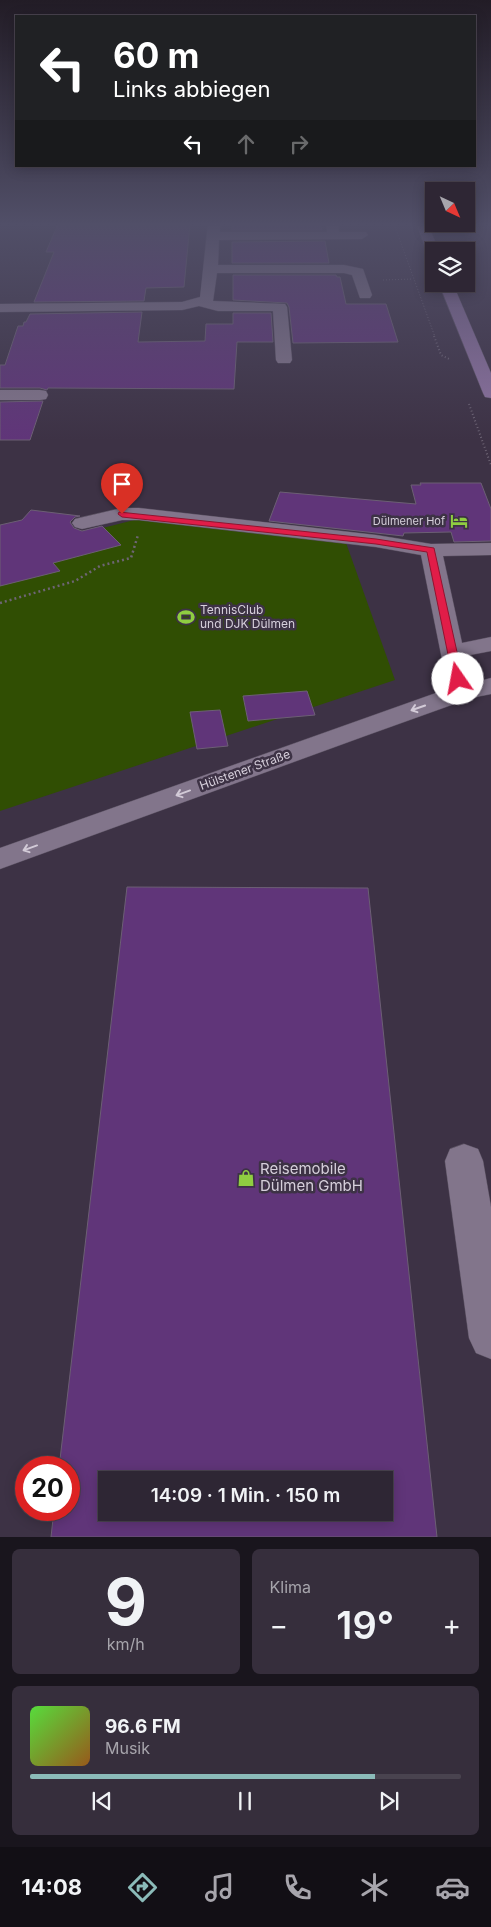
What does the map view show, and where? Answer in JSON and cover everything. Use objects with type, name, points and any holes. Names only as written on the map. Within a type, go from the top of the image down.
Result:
[{"type":"main road","points":[[451,296],[491,393]]},
{"type":"street","points":[[0,308],[182,306],[207,300],[208,296]]},
{"type":"street","points":[[200,302],[218,307],[280,307],[284,360]]},
{"type":"street","points":[[0,396],[40,395]]},
{"type":"street","points":[[82,523],[122,514],[143,515],[376,541],[431,550],[489,555]]},
{"type":"street","points":[[431,550],[458,679],[464,692]]},
{"type":"street","points":[[452,652],[491,644]]},
{"type":"street","name":"Hülstener Straße","points":[[0,859],[464,692],[491,686]]},
{"type":"street","points":[[464,1161],[491,1338]]},
{"type":"path","points":[[419,296],[441,355],[454,361]]},
{"type":"path","points":[[466,396],[491,466]]},
{"type":"path","points":[[0,603],[75,581],[100,566],[132,558],[143,523],[143,515]]},
{"type":"green space","name":"TennisClub und DJK Dülmen","points":[[158,514],[345,540],[395,680],[0,811],[0,554]]},
{"type":"building","points":[[37,296],[145,296],[144,301],[34,302]]},
{"type":"building","points":[[233,296],[344,296],[346,304],[386,304],[398,342],[293,343],[287,303],[233,300]]},
{"type":"building","points":[[142,312],[138,342],[205,341],[206,324],[233,324],[233,313],[271,313],[273,342],[237,342],[234,389],[48,388],[47,390],[40,388],[0,388],[0,365],[5,365],[18,326],[23,326],[30,314]]},
{"type":"building","points":[[43,401],[30,440],[0,440],[0,402]]},
{"type":"building","points":[[420,483],[481,483],[491,509],[491,541],[454,542],[451,532],[404,533],[403,536],[269,521],[280,492],[416,504],[411,485],[421,485]]},
{"type":"building","points":[[31,510],[80,516],[75,517],[70,522],[74,528],[82,531],[102,526],[121,545],[53,563],[60,571],[0,586],[0,525],[22,520]]},
{"type":"building","points":[[307,691],[315,715],[248,721],[243,696]]},
{"type":"building","points":[[220,710],[228,746],[197,749],[190,712]]},
{"type":"building","name":"Reisemobile Dülmen GmbH","points":[[127,887],[368,888],[437,1537],[51,1537],[53,1521],[80,1521],[80,1456],[60,1456]]},
{"type":"place","name":"Dülmener Hof","points":[[459,521]]},
{"type":"place","name":"TennisClub und DJK Dülmen","points":[[186,617]]},
{"type":"place","name":"Reisemobile Dülmen GmbH","points":[[246,1178]]},
{"type":"route","points":[[122,514],[139,514],[159,518],[376,541],[431,550],[458,679]]}]
